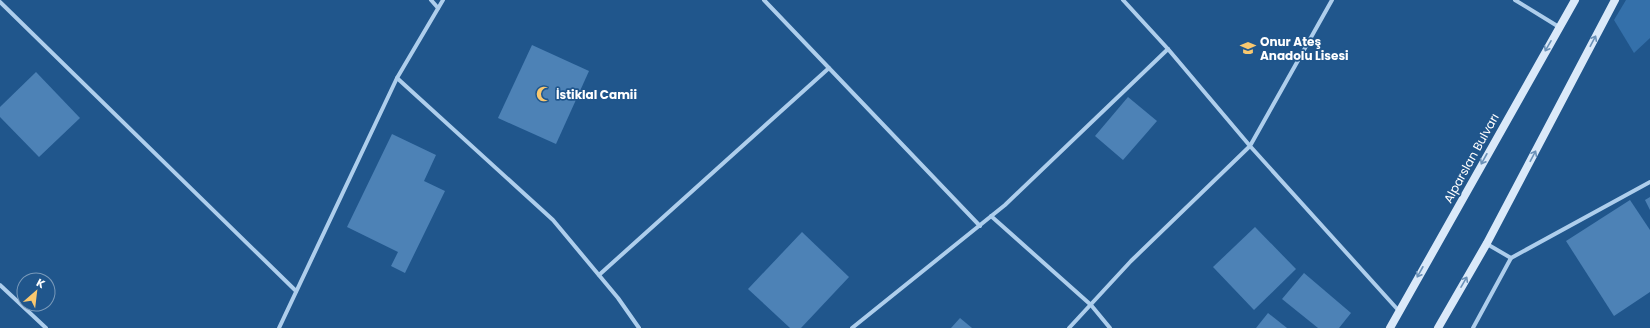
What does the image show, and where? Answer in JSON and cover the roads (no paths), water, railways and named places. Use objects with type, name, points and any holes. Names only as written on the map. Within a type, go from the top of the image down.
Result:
[{"type":"main road","name":"Alparslan Bulvarı","points":[[1390,328],[1574,0]]},
{"type":"main road","points":[[1438,328],[1487,243],[1615,0]]},
{"type":"street","points":[[431,0],[438,8]]},
{"type":"street","points":[[279,328],[397,78],[443,0]]},
{"type":"street","points":[[764,0],[980,226]]},
{"type":"street","points":[[1123,0],[1168,48],[1250,146],[1399,311]]},
{"type":"street","points":[[1069,328],[1130,261],[1250,146],[1332,0]]},
{"type":"street","points":[[1515,0],[1559,27]]},
{"type":"street","points":[[1,4],[296,291]]},
{"type":"street","points":[[852,328],[1005,205],[1168,48]]},
{"type":"street","points":[[599,275],[829,68]]},
{"type":"street","points":[[397,78],[553,220],[618,298],[639,328]]},
{"type":"street","points":[[1473,328],[1511,258],[1650,182]]},
{"type":"street","points":[[992,216],[1091,305],[1110,328]]},
{"type":"street","points":[[1487,243],[1511,258]]},
{"type":"street","points":[[0,285],[46,328]]},
{"type":"place","name":"Onur Ateş Anadolu Lisesi","points":[[1248,48]]},
{"type":"place","name":"İstiklal Camii","points":[[544,94]]}]
